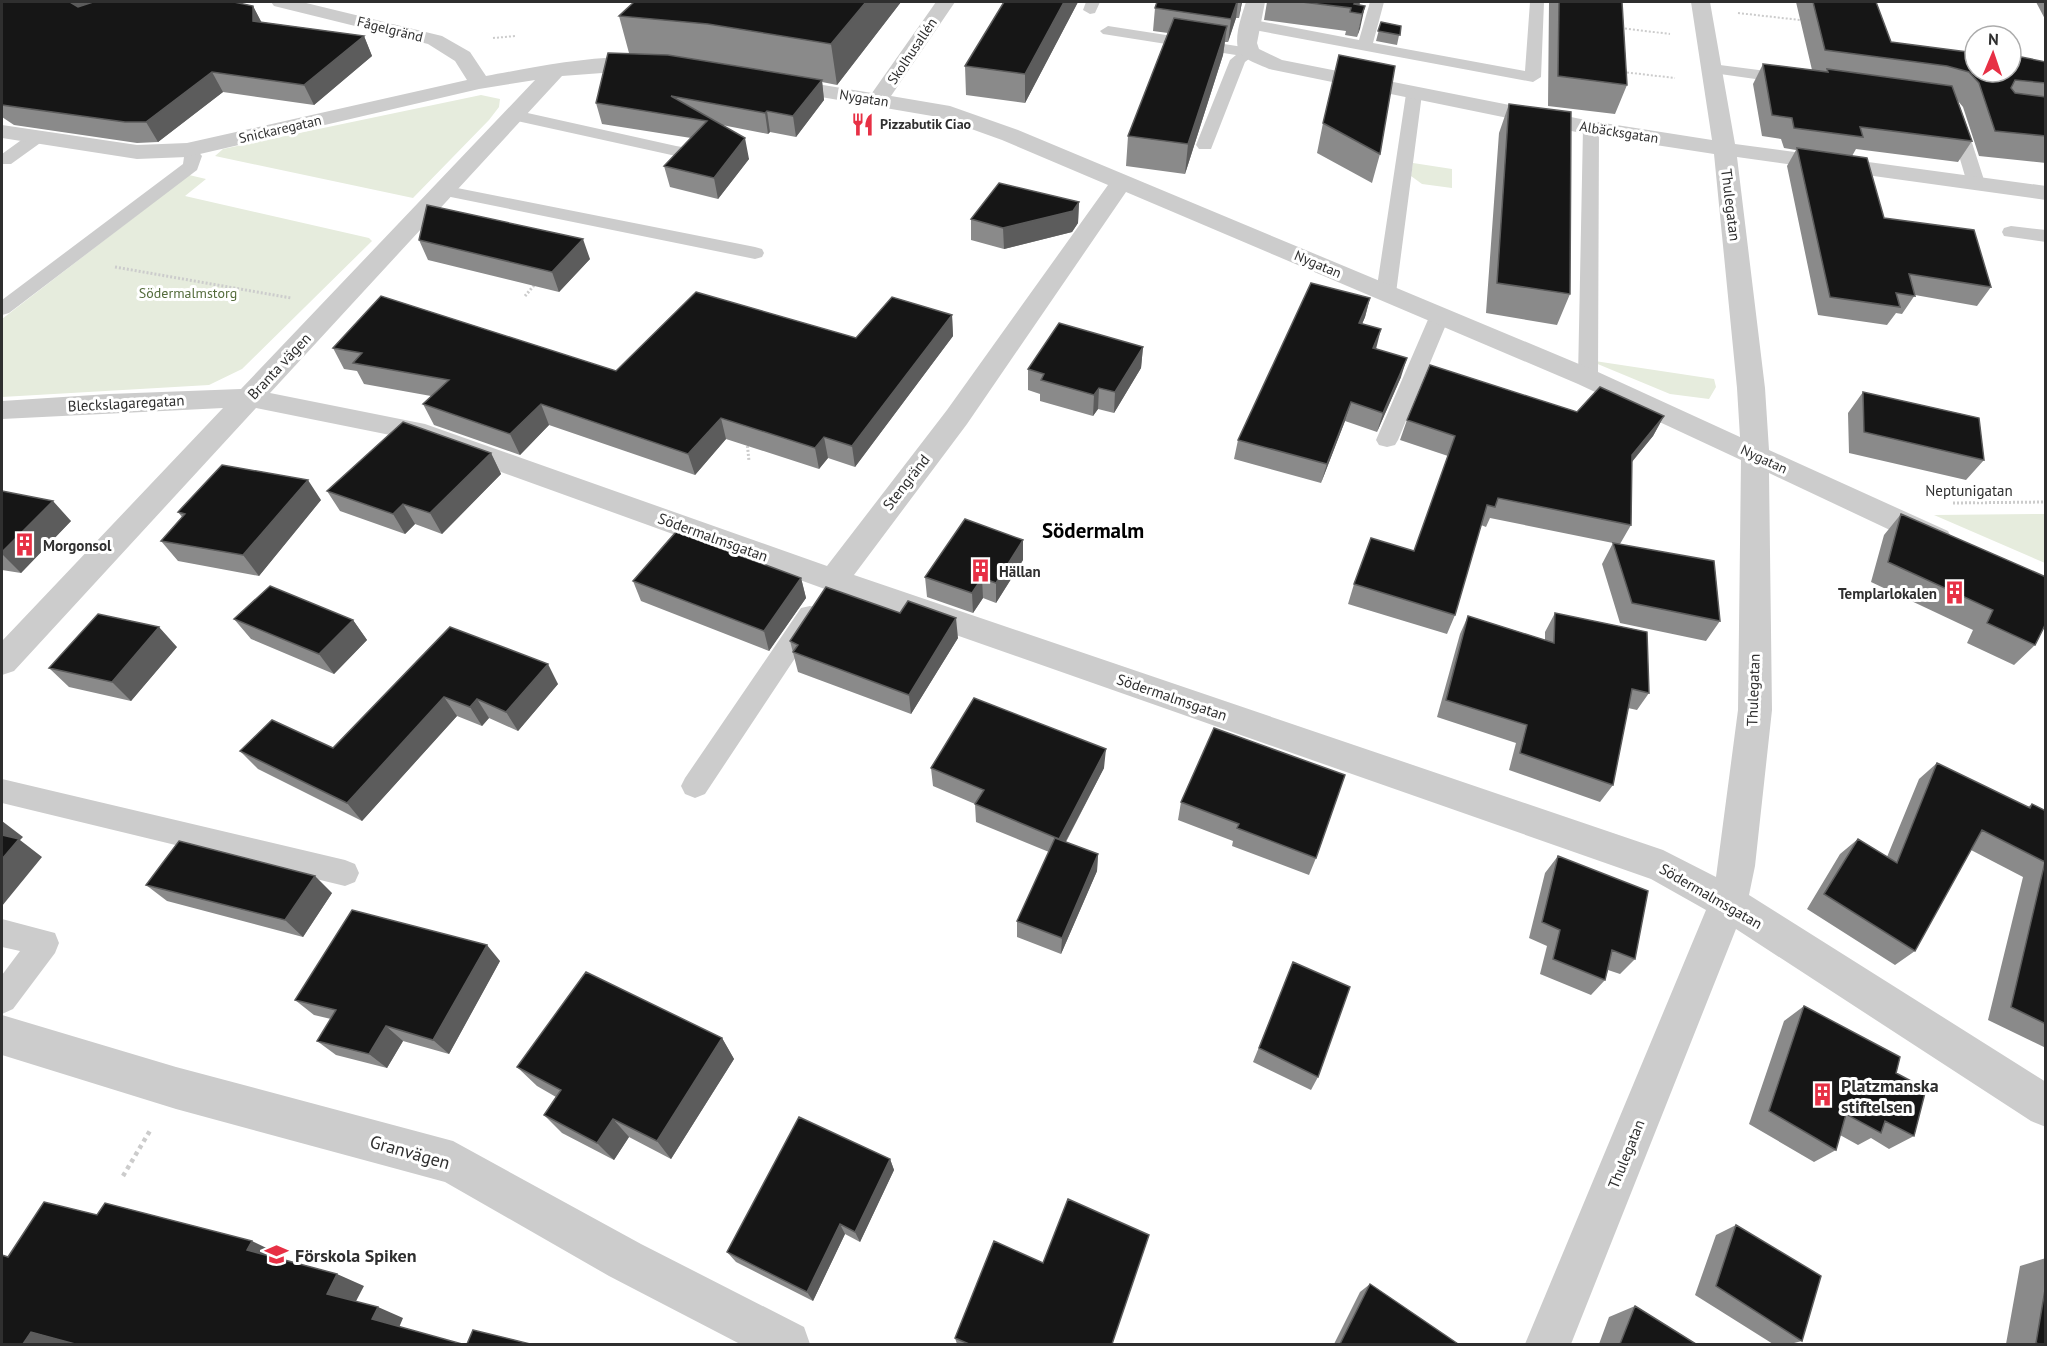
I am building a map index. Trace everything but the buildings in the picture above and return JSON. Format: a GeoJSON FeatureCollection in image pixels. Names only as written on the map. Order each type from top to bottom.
{"type":"FeatureCollection","features":[{"type":"Feature","properties":{"kind":"street","name":"Fågelgränd"},"geometry":{"type":"LineString","coordinates":[[281,2],[443,44],[465,57],[479,83]]}},
{"type":"Feature","properties":{"kind":"street","name":"Skolhusallén"},"geometry":{"type":"LineString","coordinates":[[878,100],[945,2]]}},
{"type":"Feature","properties":{"kind":"street","name":"Thulegatan"},"geometry":{"type":"LineString","coordinates":[[1548,1344],[1728,903],[1737,866],[1755,710],[1755,455],[1751,387],[1729,178],[1723,149],[1722,123],[1701,2]]}},
{"type":"Feature","properties":{"kind":"street"},"geometry":{"type":"LineString","coordinates":[[1250,10],[1247,43],[1250,52]]}},
{"type":"Feature","properties":{"kind":"street","name":"Albäcksgatan"},"geometry":{"type":"LineString","coordinates":[[1250,52],[1276,65],[1591,128],[1723,149],[2046,193]]}},
{"type":"Feature","properties":{"kind":"street"},"geometry":{"type":"LineString","coordinates":[[556,70],[620,64],[673,67]]}},
{"type":"Feature","properties":{"kind":"street","name":"Snickaregatan"},"geometry":{"type":"LineString","coordinates":[[2,132],[137,152],[188,150],[479,83],[556,70]]}},
{"type":"Feature","properties":{"kind":"street","name":"Branta vägen"},"geometry":{"type":"LineString","coordinates":[[2,662],[556,70]]}},
{"type":"Feature","properties":{"kind":"street","name":"Nygatan"},"geometry":{"type":"LineString","coordinates":[[764,81],[942,111],[1010,135],[1588,378],[1959,549]]}},
{"type":"Feature","properties":{"kind":"street","name":"Stengränd"},"geometry":{"type":"LineString","coordinates":[[833,580],[957,417],[1122,182]]}},
{"type":"Feature","properties":{"kind":"street","name":"Södermalmsgatan"},"geometry":{"type":"LineString","coordinates":[[250,398],[415,431],[833,580],[1663,867],[1728,903],[2046,1106]]}},
{"type":"Feature","properties":{"kind":"street","name":"Bleckslagaregatan"},"geometry":{"type":"LineString","coordinates":[[2,411],[110,403],[250,398]]}},
{"type":"Feature","properties":{"kind":"street","name":"Granvägen"},"geometry":{"type":"LineString","coordinates":[[2,1035],[176,1088],[453,1163],[625,1260],[787,1344]]}},
{"type":"Feature","properties":{"kind":"lane"},"geometry":{"type":"LineString","coordinates":[[1365,45],[1377,2]]}},
{"type":"Feature","properties":{"kind":"lane"},"geometry":{"type":"LineString","coordinates":[[1250,10],[1365,45],[1533,77],[1537,2]]}},
{"type":"Feature","properties":{"kind":"lane"},"geometry":{"type":"LineString","coordinates":[[1108,31],[1250,52]]}},
{"type":"Feature","properties":{"kind":"lane"},"geometry":{"type":"LineString","coordinates":[[1205,145],[1238,60],[1250,52]]}},
{"type":"Feature","properties":{"kind":"lane"},"geometry":{"type":"LineString","coordinates":[[1712,69],[1805,81]]}},
{"type":"Feature","properties":{"kind":"lane"},"geometry":{"type":"LineString","coordinates":[[1386,293],[1414,94]]}},
{"type":"Feature","properties":{"kind":"lane"},"geometry":{"type":"LineString","coordinates":[[1947,101],[1953,108],[1976,183]]}},
{"type":"Feature","properties":{"kind":"lane"},"geometry":{"type":"LineString","coordinates":[[514,115],[676,151]]}},
{"type":"Feature","properties":{"kind":"lane"},"geometry":{"type":"LineString","coordinates":[[1588,378],[1591,128]]}},
{"type":"Feature","properties":{"kind":"lane"},"geometry":{"type":"LineString","coordinates":[[5,160],[37,137]]}},
{"type":"Feature","properties":{"kind":"lane"},"geometry":{"type":"LineString","coordinates":[[2,309],[191,166],[193,156],[188,150]]}},
{"type":"Feature","properties":{"kind":"lane"},"geometry":{"type":"LineString","coordinates":[[442,190],[755,253]]}},
{"type":"Feature","properties":{"kind":"lane"},"geometry":{"type":"LineString","coordinates":[[2011,232],[2046,236]]}},
{"type":"Feature","properties":{"kind":"lane"},"geometry":{"type":"LineString","coordinates":[[1387,440],[1440,315]]}},
{"type":"Feature","properties":{"kind":"lane","name":"Stengränd"},"geometry":{"type":"LineString","coordinates":[[695,786],[833,580]]}},
{"type":"Feature","properties":{"kind":"lane"},"geometry":{"type":"LineString","coordinates":[[2,791],[345,873]]}},
{"type":"Feature","properties":{"kind":"lane"},"geometry":{"type":"LineString","coordinates":[[2,933],[44,943],[2,999]]}},
{"type":"Feature","properties":{"kind":"path"},"geometry":{"type":"LineString","coordinates":[[1737,13],[1800,20]]}},
{"type":"Feature","properties":{"kind":"path"},"geometry":{"type":"LineString","coordinates":[[1611,27],[1676,34]]}},
{"type":"Feature","properties":{"kind":"path"},"geometry":{"type":"LineString","coordinates":[[1613,71],[1682,79]]}},
{"type":"Feature","properties":{"kind":"path"},"geometry":{"type":"LineString","coordinates":[[70,258],[246,292],[290,298]]}},
{"type":"Feature","properties":{"kind":"path"},"geometry":{"type":"LineString","coordinates":[[525,296],[540,279]]}},
{"type":"Feature","properties":{"kind":"path"},"geometry":{"type":"LineString","coordinates":[[747,439],[749,460]]}},
{"type":"Feature","properties":{"kind":"path","name":"Neptunigatan"},"geometry":{"type":"LineString","coordinates":[[1943,503],[2046,502]]}},
{"type":"Feature","properties":{"kind":"path"},"geometry":{"type":"LineString","coordinates":[[123,1176],[158,1119]]}},
{"type":"Feature","properties":{"kind":"green space"},"geometry":{"type":"Polygon","coordinates":[[[481,95],[500,99],[499,107],[413,198],[215,156],[223,149],[481,95]]]}},
{"type":"Feature","properties":{"kind":"green space"},"geometry":{"type":"Polygon","coordinates":[[[1413,163],[1452,169],[1452,188],[1422,184],[1411,176],[1413,163]]]}},
{"type":"Feature","properties":{"kind":"green space","name":"Södermalmstorg"},"geometry":{"type":"Polygon","coordinates":[[[189,175],[206,179],[185,196],[369,238],[372,241],[242,369],[209,385],[2,397],[2,319],[189,175]]]}},
{"type":"Feature","properties":{"kind":"green space"},"geometry":{"type":"Polygon","coordinates":[[[1588,360],[1714,379],[1716,387],[1709,399],[1670,394],[1588,360]]]}},
{"type":"Feature","properties":{"kind":"green space"},"geometry":{"type":"Polygon","coordinates":[[[2045,514],[2045,563],[1934,515],[2045,514]]]}},
{"type":"Feature","properties":{"kind":"place","name":"Pizzabutik Ciao"},"geometry":{"type":"Point","coordinates":[862,124]}},
{"type":"Feature","properties":{"kind":"place","name":"Morgonsol"},"geometry":{"type":"Point","coordinates":[25,545]}},
{"type":"Feature","properties":{"kind":"place","name":"Hällan"},"geometry":{"type":"Point","coordinates":[981,571]}},
{"type":"Feature","properties":{"kind":"place","name":"Templarlokalen"},"geometry":{"type":"Point","coordinates":[1955,593]}},
{"type":"Feature","properties":{"kind":"place","name":"Platzmanska stiftelsen"},"geometry":{"type":"Point","coordinates":[1823,1095]}},
{"type":"Feature","properties":{"kind":"place","name":"Förskola Spiken"},"geometry":{"type":"Point","coordinates":[277,1255]}},
{"type":"Feature","properties":{"kind":"district","name":"Södermalm"},"geometry":{"type":"Point","coordinates":[1093,530]}}]}
